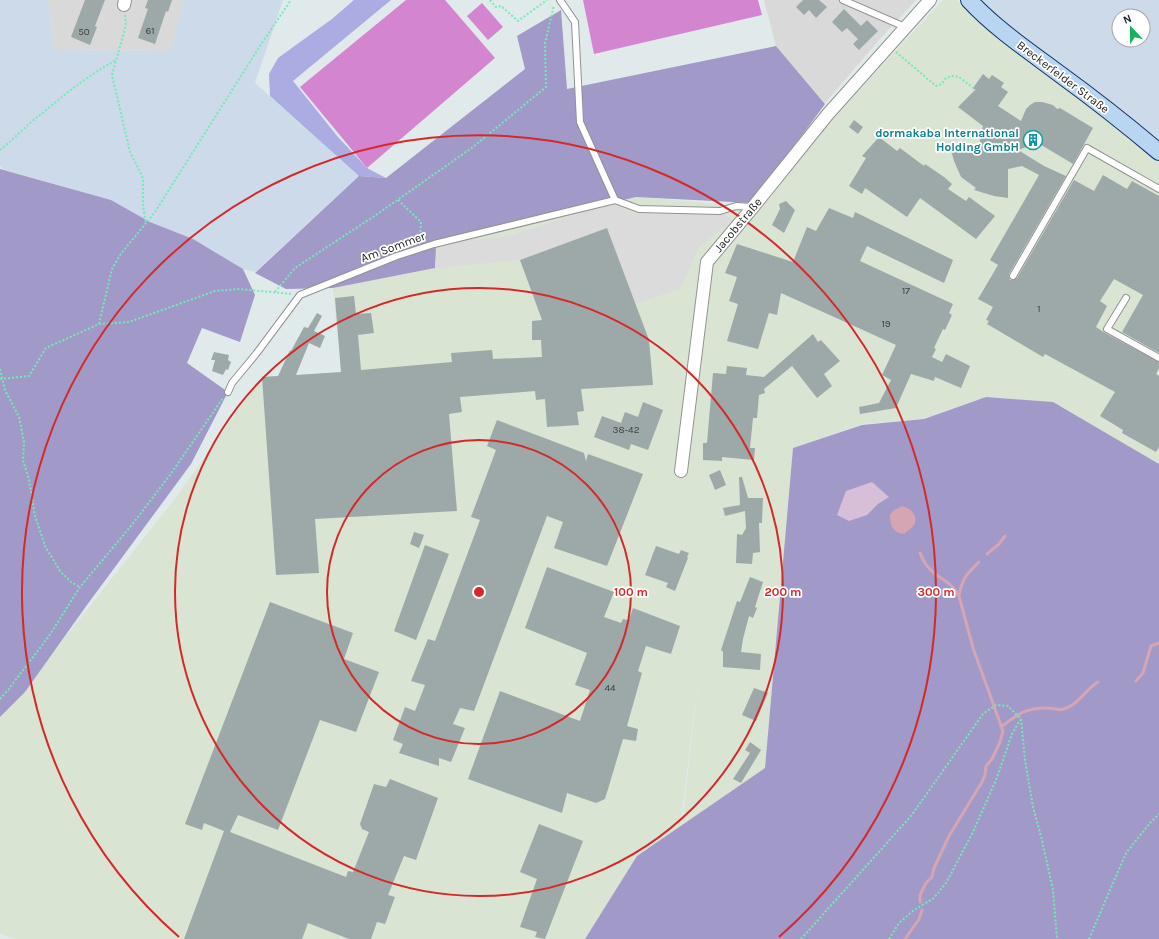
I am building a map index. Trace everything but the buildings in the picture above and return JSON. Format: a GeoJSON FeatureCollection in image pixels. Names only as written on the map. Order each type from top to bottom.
{"type":"FeatureCollection","features":[{"type":"Feature","properties":{"kind":"main road","name":"Breckerfelder Straße"},"geometry":{"type":"LineString","coordinates":[[969,0],[1006,34],[1101,104],[1159,152]]}},
{"type":"Feature","properties":{"kind":"street","name":"Jacobstraße"},"geometry":{"type":"LineString","coordinates":[[681,471],[707,262],[828,114],[930,0]]}},
{"type":"Feature","properties":{"kind":"lane"},"geometry":{"type":"LineString","coordinates":[[560,0],[575,22],[580,122],[615,200],[639,208],[720,211],[736,206],[753,207]]}},
{"type":"Feature","properties":{"kind":"lane"},"geometry":{"type":"LineString","coordinates":[[843,0],[905,27]]}},
{"type":"Feature","properties":{"kind":"lane"},"geometry":{"type":"LineString","coordinates":[[1013,276],[1087,148],[1159,189]]}},
{"type":"Feature","properties":{"kind":"lane","name":"Am Sommer"},"geometry":{"type":"LineString","coordinates":[[300,295],[397,256],[434,244],[615,200]]}},
{"type":"Feature","properties":{"kind":"lane"},"geometry":{"type":"LineString","coordinates":[[228,392],[232,383],[256,354],[300,295]]}},
{"type":"Feature","properties":{"kind":"lane"},"geometry":{"type":"LineString","coordinates":[[1126,298],[1107,329],[1159,358]]}},
{"type":"Feature","properties":{"kind":"path"},"geometry":{"type":"LineString","coordinates":[[99,324],[112,268],[120,255],[155,212],[260,46],[291,0]]}},
{"type":"Feature","properties":{"kind":"path"},"geometry":{"type":"LineString","coordinates":[[490,0],[496,7],[501,6],[518,21],[547,0]]}},
{"type":"Feature","properties":{"kind":"path"},"geometry":{"type":"LineString","coordinates":[[275,292],[295,268],[398,200],[473,146],[546,87],[545,43],[555,0]]}},
{"type":"Feature","properties":{"kind":"path"},"geometry":{"type":"LineString","coordinates":[[125,2],[126,25],[112,75],[130,152],[144,178],[143,206],[146,222]]}},
{"type":"Feature","properties":{"kind":"path"},"geometry":{"type":"LineString","coordinates":[[889,46],[936,86],[942,84],[950,76],[959,77],[976,90]]}},
{"type":"Feature","properties":{"kind":"path"},"geometry":{"type":"LineString","coordinates":[[0,150],[18,136],[44,111],[97,71],[117,60]]}},
{"type":"Feature","properties":{"kind":"path"},"geometry":{"type":"LineString","coordinates":[[398,200],[421,222],[420,249]]}},
{"type":"Feature","properties":{"kind":"path"},"geometry":{"type":"LineString","coordinates":[[1,379],[29,376],[46,348],[99,324],[129,322],[215,291],[240,288],[300,295]]}},
{"type":"Feature","properties":{"kind":"path"},"geometry":{"type":"LineString","coordinates":[[0,369],[1,379],[5,390],[19,417],[24,442],[23,460],[29,480],[36,516],[45,546],[60,571],[71,582],[80,588]]}},
{"type":"Feature","properties":{"kind":"path"},"geometry":{"type":"LineString","coordinates":[[0,699],[49,636],[80,588],[131,526],[170,475],[228,392]]}},
{"type":"Feature","properties":{"kind":"path"},"geometry":{"type":"LineString","coordinates":[[801,939],[911,816],[983,714],[996,705],[1008,706],[1021,719],[1025,760],[1032,799],[1053,890],[1058,939]]}},
{"type":"Feature","properties":{"kind":"path"},"geometry":{"type":"LineString","coordinates":[[889,939],[899,923],[914,910],[934,898],[946,883],[973,832],[996,780],[1012,734],[1021,719]]}},
{"type":"Feature","properties":{"kind":"path"},"geometry":{"type":"LineString","coordinates":[[1089,939],[1126,853],[1159,814]]}},
{"type":"Feature","properties":{"kind":"shaded area"},"geometry":{"type":"Polygon","coordinates":[[[0,0],[48,0],[55,50],[171,51],[184,0],[283,0],[255,83],[359,176],[255,272],[243,269],[193,239],[150,222],[111,200],[2,169],[0,166],[0,0]]]}},
{"type":"Feature","properties":{"kind":"shaded area"},"geometry":{"type":"Polygon","coordinates":[[[48,0],[184,0],[172,51],[55,50],[48,0]]]}},
{"type":"Feature","properties":{"kind":"shaded area"},"geometry":{"type":"Polygon","coordinates":[[[354,0],[391,0],[293,81],[338,137],[367,168],[386,178],[359,176],[270,96],[269,74],[278,58],[332,19],[354,0]]]}},
{"type":"Feature","properties":{"kind":"shaded area"},"geometry":{"type":"Polygon","coordinates":[[[406,0],[445,0],[495,58],[367,168],[300,87],[406,0]]]}},
{"type":"Feature","properties":{"kind":"shaded area"},"geometry":{"type":"Polygon","coordinates":[[[583,0],[758,0],[762,15],[594,54],[583,0]]]}},
{"type":"Feature","properties":{"kind":"shaded area"},"geometry":{"type":"Polygon","coordinates":[[[764,0],[916,0],[879,40],[825,103],[776,46],[764,0]]]}},
{"type":"Feature","properties":{"kind":"shaded area"},"geometry":{"type":"Polygon","coordinates":[[[943,0],[957,0],[1159,163],[1159,464],[1052,402],[986,397],[922,419],[862,424],[793,448],[765,768],[682,825],[700,666],[680,828],[637,856],[585,939],[14,939],[0,933],[0,716],[51,655],[174,500],[262,377],[341,372],[333,288],[435,268],[436,246],[636,197],[758,207],[849,101],[943,0]]]}},
{"type":"Feature","properties":{"kind":"shaded area"},"geometry":{"type":"Polygon","coordinates":[[[979,0],[1159,0],[1159,151],[1011,32],[979,0]]]}},
{"type":"Feature","properties":{"kind":"shaded area"},"geometry":{"type":"Polygon","coordinates":[[[482,3],[503,27],[488,40],[467,16],[482,3]]]}},
{"type":"Feature","properties":{"kind":"shaded area"},"geometry":{"type":"Polygon","coordinates":[[[561,10],[567,89],[776,46],[825,104],[752,203],[636,197],[437,246],[435,268],[333,288],[286,289],[255,273],[359,176],[386,178],[525,69],[517,36],[561,10]]]}},
{"type":"Feature","properties":{"kind":"shaded area"},"geometry":{"type":"Polygon","coordinates":[[[0,169],[111,200],[150,222],[193,239],[243,269],[255,295],[240,342],[202,328],[187,363],[228,392],[191,464],[25,692],[0,717],[0,169]]]}},
{"type":"Feature","properties":{"kind":"shaded area"},"geometry":{"type":"Polygon","coordinates":[[[609,203],[632,213],[726,215],[732,220],[698,248],[680,289],[635,304],[607,228],[520,260],[435,268],[436,246],[458,241],[507,237],[609,203]]]}},
{"type":"Feature","properties":{"kind":"shaded area"},"geometry":{"type":"Polygon","coordinates":[[[986,397],[1053,402],[1159,464],[1159,939],[585,939],[637,856],[765,768],[793,448],[862,425],[924,419],[986,397]]]}},
{"type":"Feature","properties":{"kind":"shaded area"},"geometry":{"type":"Polygon","coordinates":[[[872,482],[889,497],[878,504],[867,515],[849,521],[837,515],[846,491],[872,482]]]}},
{"type":"Feature","properties":{"kind":"shaded area"},"geometry":{"type":"Polygon","coordinates":[[[902,506],[911,510],[915,515],[914,525],[904,534],[897,532],[893,528],[890,519],[890,515],[894,510],[902,506]]]}},
{"type":"Feature","properties":{"kind":"waterway"},"geometry":{"type":"LineString","coordinates":[[987,554],[999,544],[1005,536]]}},
{"type":"Feature","properties":{"kind":"waterway"},"geometry":{"type":"LineString","coordinates":[[920,553],[928,567],[948,583],[959,596],[973,648],[1003,731],[1000,742],[992,759],[986,766],[985,775],[982,782],[949,836],[934,868],[932,877],[926,883],[920,895],[920,902]]}},
{"type":"Feature","properties":{"kind":"waterway"},"geometry":{"type":"LineString","coordinates":[[959,595],[966,577],[979,562]]}},
{"type":"Feature","properties":{"kind":"waterway"},"geometry":{"type":"LineString","coordinates":[[1136,681],[1143,673],[1151,646],[1159,643]]}},
{"type":"Feature","properties":{"kind":"waterway"},"geometry":{"type":"LineString","coordinates":[[1001,727],[1018,715],[1029,710],[1041,708],[1062,710],[1069,707],[1098,682]]}},
{"type":"Feature","properties":{"kind":"waterway"},"geometry":{"type":"LineString","coordinates":[[905,939],[919,919],[922,910]]}},
{"type":"Feature","properties":{"kind":"place","name":"dormakaba International Holding GmbH"},"geometry":{"type":"Point","coordinates":[1033,140]}}]}
